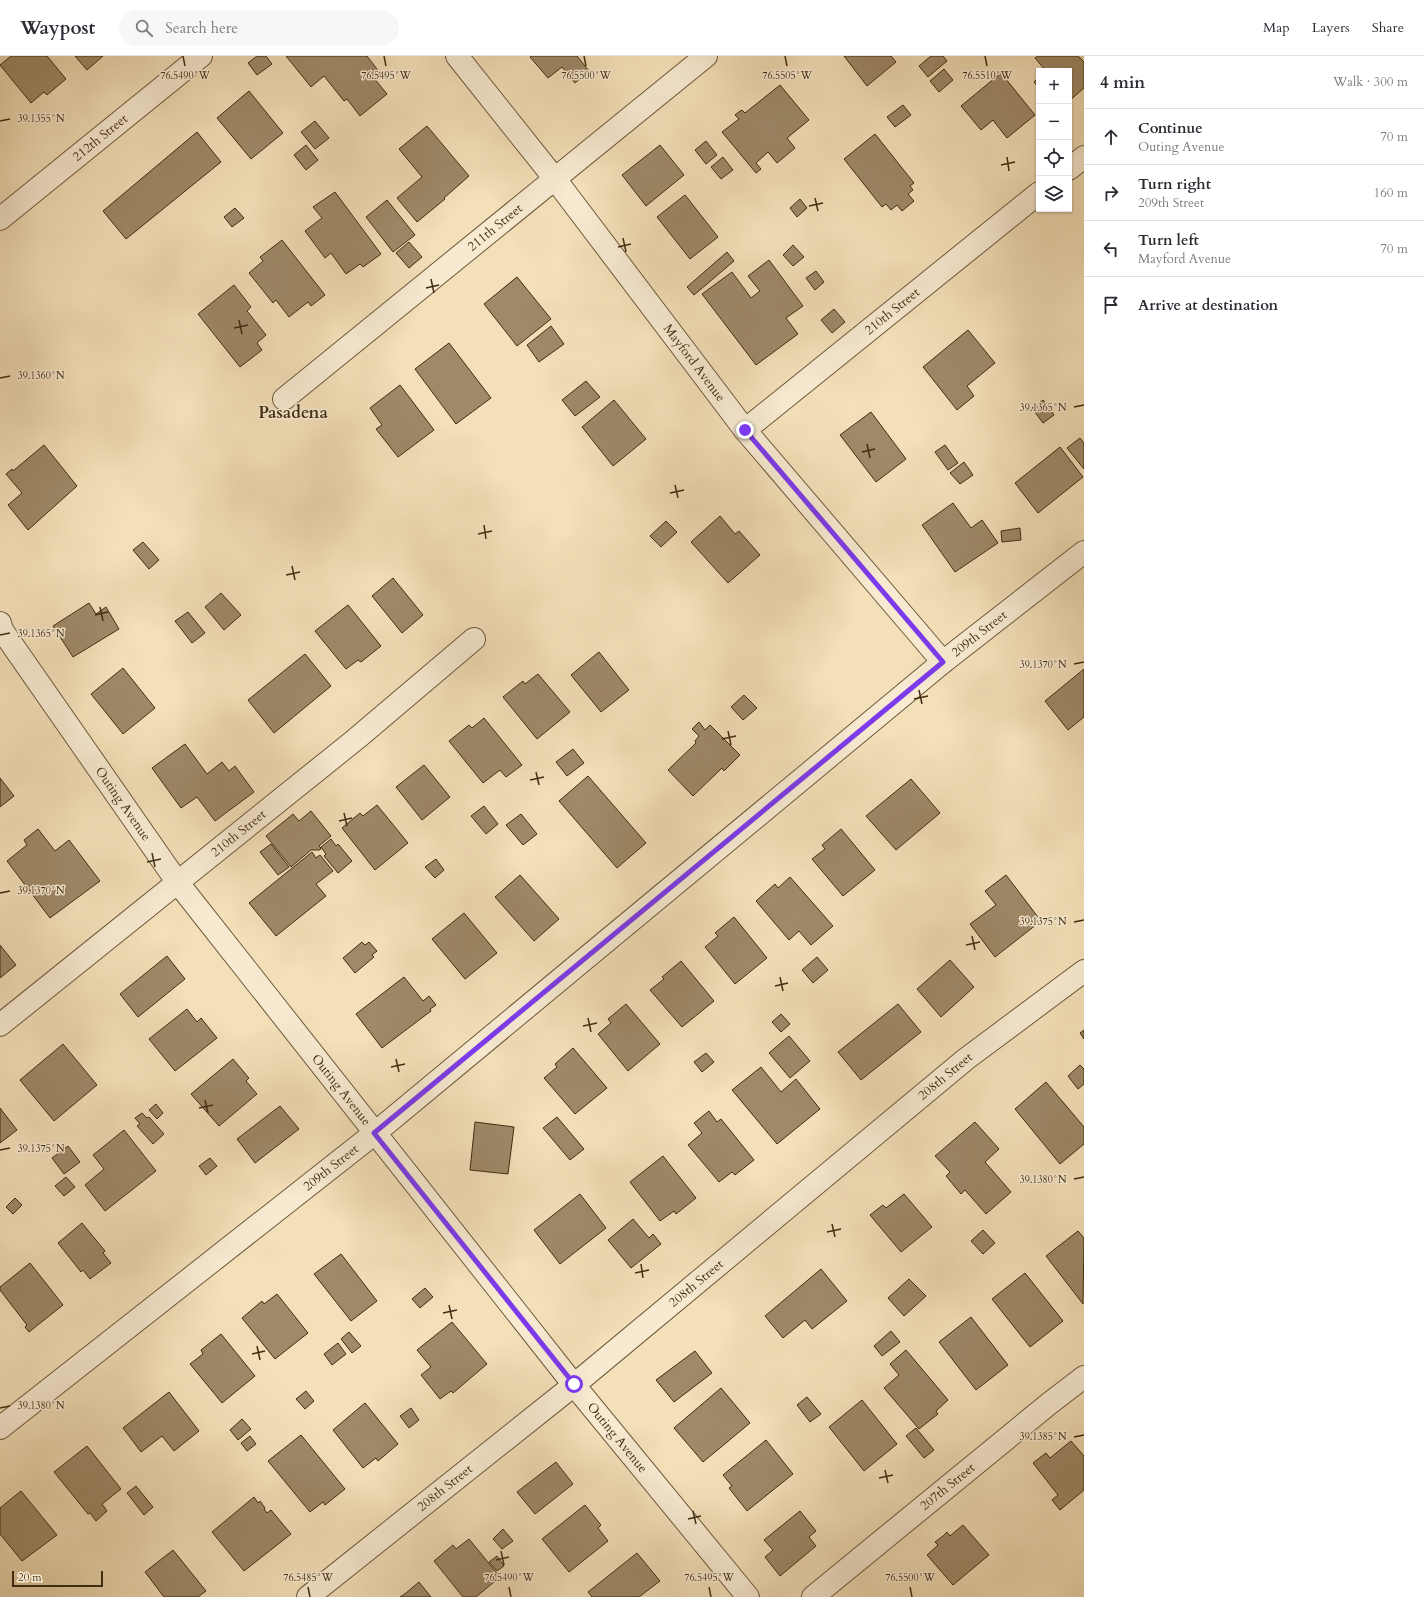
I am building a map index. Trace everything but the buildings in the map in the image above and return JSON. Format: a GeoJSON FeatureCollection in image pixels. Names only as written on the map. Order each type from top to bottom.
{"type":"FeatureCollection","features":[{"type":"Feature","properties":{"kind":"street","name":"212th Street"},"geometry":{"type":"LineString","coordinates":[[0,219],[201,56]]}},
{"type":"Feature","properties":{"kind":"street","name":"Mayford Avenue"},"geometry":{"type":"LineString","coordinates":[[457,56],[555,179],[745,430],[943,662]]}},
{"type":"Feature","properties":{"kind":"street","name":"211th Street"},"geometry":{"type":"LineString","coordinates":[[284,399],[706,56]]}},
{"type":"Feature","properties":{"kind":"street"},"geometry":{"type":"LineString","coordinates":[[1072,167],[1084,157]]}},
{"type":"Feature","properties":{"kind":"street","name":"210th Street"},"geometry":{"type":"LineString","coordinates":[[745,430],[1036,195]]}},
{"type":"Feature","properties":{"kind":"street","name":"209th Street"},"geometry":{"type":"LineString","coordinates":[[0,1428],[374,1133],[943,662],[1084,552]]}},
{"type":"Feature","properties":{"kind":"street","name":"Outing Avenue"},"geometry":{"type":"LineString","coordinates":[[1,628],[178,883],[374,1133],[574,1384],[748,1597]]}},
{"type":"Feature","properties":{"kind":"street","name":"210th Street"},"geometry":{"type":"LineString","coordinates":[[0,1025],[356,739],[474,639]]}},
{"type":"Feature","properties":{"kind":"street","name":"208th Street"},"geometry":{"type":"LineString","coordinates":[[308,1597],[574,1384],[966,1059],[1084,971]]}},
{"type":"Feature","properties":{"kind":"street","name":"207th Street"},"geometry":{"type":"LineString","coordinates":[[813,1597],[1084,1377]]}},
{"type":"Feature","properties":{"kind":"district","name":"Pasadena"},"geometry":{"type":"Point","coordinates":[293,412]}},
{"type":"Feature","properties":{"kind":"route"},"geometry":{"type":"LineString","coordinates":[[574,1384],[374,1133],[943,662],[745,430]]}}]}
